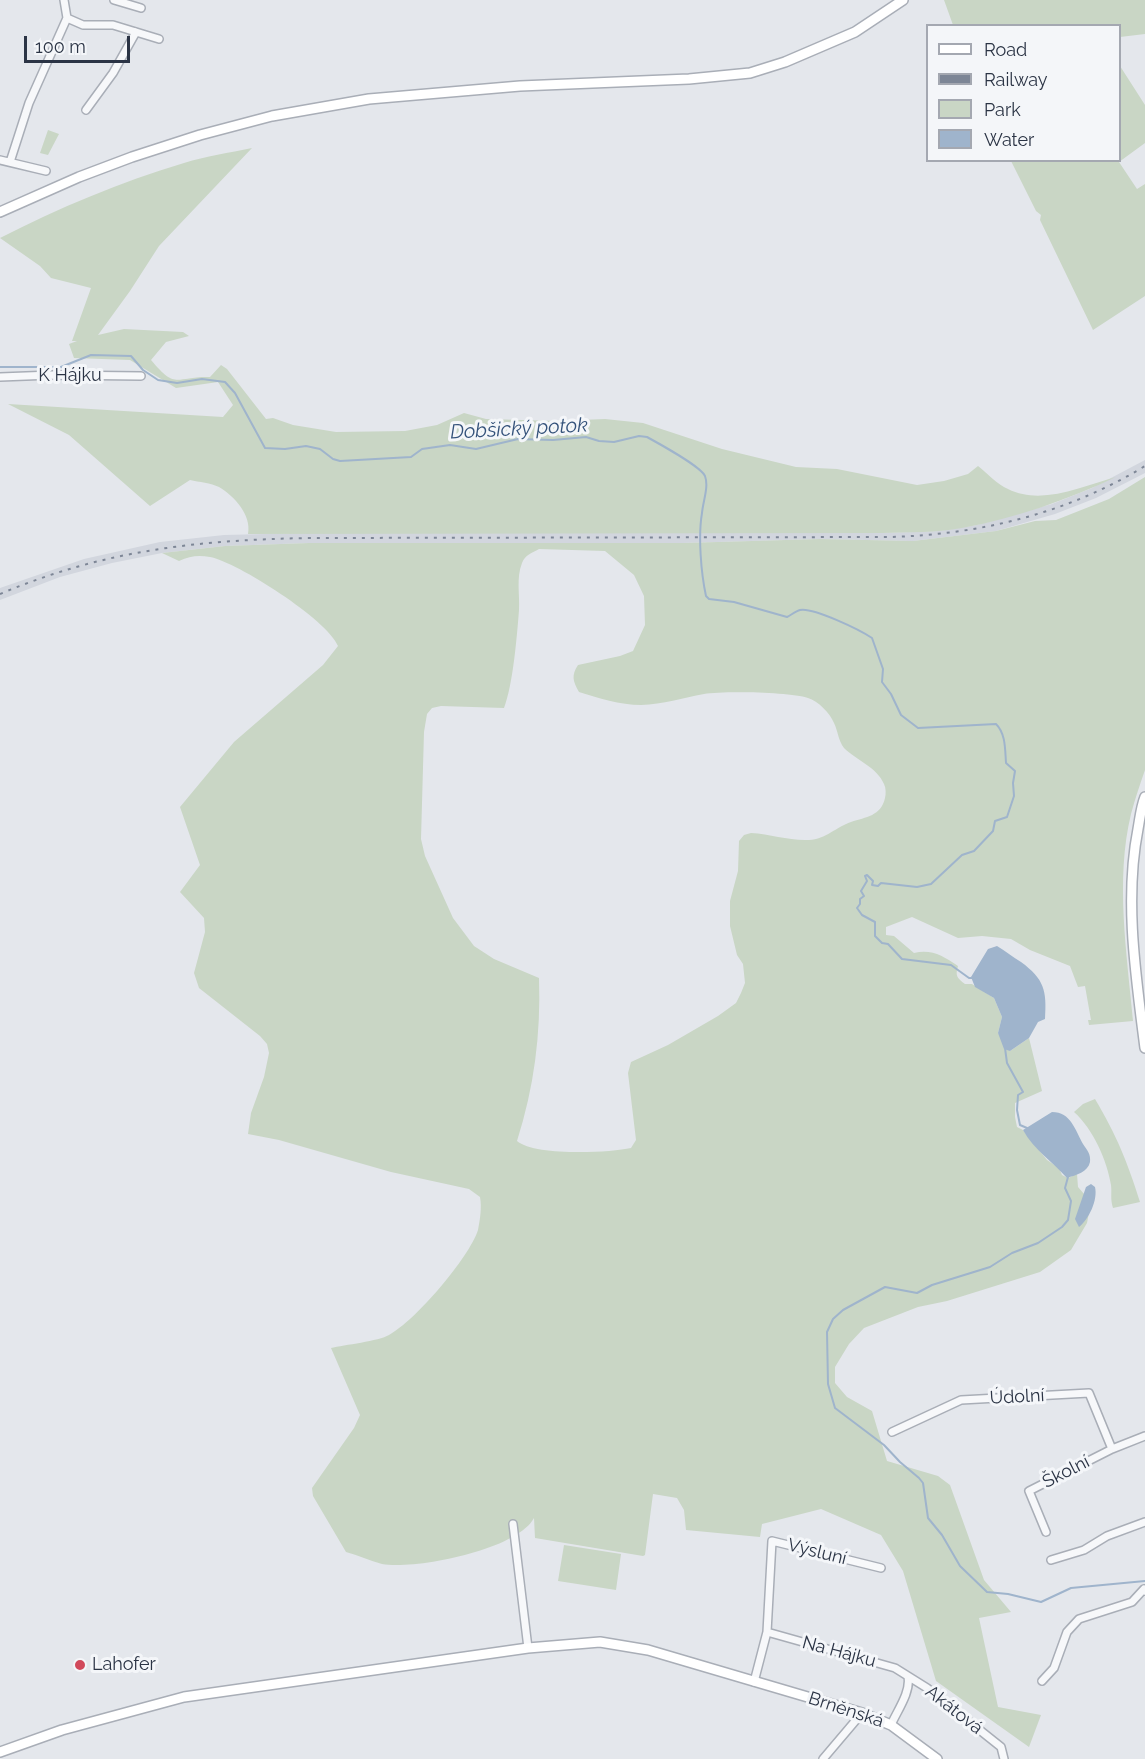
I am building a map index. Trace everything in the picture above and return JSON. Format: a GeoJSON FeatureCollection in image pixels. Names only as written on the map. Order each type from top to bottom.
{"type":"FeatureCollection","features":[{"type":"Feature","properties":{"kind":"main road"},"geometry":{"type":"LineString","coordinates":[[0,212],[79,177],[200,135],[272,117],[369,99],[520,86],[689,79],[750,73],[785,62],[855,32],[903,0]]}},
{"type":"Feature","properties":{"kind":"main road"},"geometry":{"type":"LineString","coordinates":[[1145,797],[1134,850],[1132,901],[1137,981],[1145,1048]]}},
{"type":"Feature","properties":{"kind":"main road","name":"Brněnská"},"geometry":{"type":"LineString","coordinates":[[0,1752],[62,1730],[184,1697],[528,1648],[600,1642],[648,1650],[862,1713],[891,1725],[937,1759]]}},
{"type":"Feature","properties":{"kind":"street"},"geometry":{"type":"LineString","coordinates":[[10,162],[29,103],[67,18],[64,0]]}},
{"type":"Feature","properties":{"kind":"street"},"geometry":{"type":"LineString","coordinates":[[114,0],[141,9]]}},
{"type":"Feature","properties":{"kind":"street"},"geometry":{"type":"LineString","coordinates":[[67,18],[83,25],[113,25],[159,39]]}},
{"type":"Feature","properties":{"kind":"street"},"geometry":{"type":"LineString","coordinates":[[86,110],[113,73],[136,32]]}},
{"type":"Feature","properties":{"kind":"street"},"geometry":{"type":"LineString","coordinates":[[0,160],[46,171]]}},
{"type":"Feature","properties":{"kind":"street","name":"K Hájku"},"geometry":{"type":"LineString","coordinates":[[0,377],[141,376]]}},
{"type":"Feature","properties":{"kind":"street","name":"Údolní"},"geometry":{"type":"LineString","coordinates":[[892,1432],[961,1400],[1089,1393],[1112,1449]]}},
{"type":"Feature","properties":{"kind":"street","name":"Školní"},"geometry":{"type":"LineString","coordinates":[[1046,1532],[1029,1491],[1112,1449],[1145,1436]]}},
{"type":"Feature","properties":{"kind":"street"},"geometry":{"type":"LineString","coordinates":[[1051,1560],[1084,1550],[1107,1536],[1145,1522]]}},
{"type":"Feature","properties":{"kind":"street"},"geometry":{"type":"LineString","coordinates":[[513,1524],[528,1648]]}},
{"type":"Feature","properties":{"kind":"street","name":"Výsluní"},"geometry":{"type":"LineString","coordinates":[[767,1632],[772,1541],[881,1568]]}},
{"type":"Feature","properties":{"kind":"street"},"geometry":{"type":"LineString","coordinates":[[1042,1681],[1054,1668],[1067,1632],[1079,1620],[1132,1602],[1145,1589]]}},
{"type":"Feature","properties":{"kind":"street"},"geometry":{"type":"LineString","coordinates":[[749,1680],[767,1632]]}},
{"type":"Feature","properties":{"kind":"street","name":"Na Hájku"},"geometry":{"type":"LineString","coordinates":[[767,1632],[895,1668],[908,1677]]}},
{"type":"Feature","properties":{"kind":"street","name":"Akátová"},"geometry":{"type":"LineString","coordinates":[[891,1725],[908,1689],[908,1677]]}},
{"type":"Feature","properties":{"kind":"street","name":"Akátová"},"geometry":{"type":"LineString","coordinates":[[908,1677],[927,1688],[1001,1746],[1004,1759]]}},
{"type":"Feature","properties":{"kind":"street"},"geometry":{"type":"LineString","coordinates":[[823,1759],[862,1713]]}},
{"type":"Feature","properties":{"kind":"shaded area"},"geometry":{"type":"Polygon","coordinates":[[[1145,460],[1145,473],[1096,498],[1055,514],[996,531],[913,541],[820,539],[683,543],[309,543],[225,546],[162,553],[112,563],[60,577],[0,600],[0,588],[84,559],[160,542],[224,535],[939,531],[977,525],[1052,504],[1092,488],[1145,460]]]}},
{"type":"Feature","properties":{"kind":"green space"},"geometry":{"type":"Polygon","coordinates":[[[944,0],[1145,0],[1145,34],[1121,37],[1121,24],[953,24],[944,0]]]}},
{"type":"Feature","properties":{"kind":"green space"},"geometry":{"type":"Polygon","coordinates":[[[1121,68],[1145,105],[1145,143],[1121,161],[1121,68]]]}},
{"type":"Feature","properties":{"kind":"green space"},"geometry":{"type":"Polygon","coordinates":[[[48,130],[59,134],[48,155],[40,153],[48,130]]]}},
{"type":"Feature","properties":{"kind":"green space"},"geometry":{"type":"Polygon","coordinates":[[[252,148],[159,246],[98,335],[124,329],[183,332],[189,336],[166,342],[151,360],[160,370],[166,376],[177,380],[210,377],[221,365],[227,369],[266,419],[273,418],[293,425],[336,432],[405,431],[437,425],[464,413],[486,419],[557,421],[605,419],[643,423],[722,449],[796,467],[837,469],[917,485],[968,474],[978,466],[1004,487],[1021,494],[1034,496],[1062,493],[1116,477],[1060,501],[1022,514],[962,528],[923,532],[248,534],[249,527],[245,513],[230,495],[216,486],[190,480],[150,506],[69,435],[8,404],[223,417],[233,405],[218,382],[176,388],[130,360],[74,358],[69,344],[77,341],[72,341],[91,288],[51,278],[40,266],[0,238],[113,187],[209,156],[252,148]]]}},
{"type":"Feature","properties":{"kind":"green space"},"geometry":{"type":"Polygon","coordinates":[[[1012,162],[1119,162],[1137,189],[1145,184],[1145,296],[1093,330],[1040,220],[1041,215],[1036,211],[1012,162]]]}},
{"type":"Feature","properties":{"kind":"green space"},"geometry":{"type":"Polygon","coordinates":[[[1145,477],[1145,770],[1131,814],[1126,839],[1123,891],[1133,1021],[1089,1025],[1088,1020],[1091,1020],[1085,986],[1078,987],[1070,966],[1030,950],[1011,939],[982,936],[958,938],[912,917],[886,927],[886,935],[894,936],[914,953],[932,953],[953,962],[958,966],[957,976],[960,980],[965,984],[972,984],[994,998],[1002,1017],[998,1033],[1010,1051],[1029,1038],[1042,1091],[1015,1103],[1017,1127],[1023,1130],[1047,1160],[1059,1168],[1062,1175],[1068,1178],[1077,1174],[1078,1187],[1091,1202],[1087,1223],[1071,1250],[1040,1272],[947,1301],[918,1307],[864,1328],[849,1344],[835,1367],[835,1383],[847,1397],[872,1411],[887,1461],[938,1476],[950,1485],[984,1580],[1011,1612],[979,1618],[998,1707],[1041,1715],[1029,1747],[936,1681],[903,1571],[881,1535],[821,1509],[762,1524],[760,1537],[686,1530],[684,1510],[677,1498],[653,1494],[645,1555],[643,1556],[535,1538],[534,1518],[524,1529],[508,1540],[440,1561],[417,1564],[382,1564],[346,1552],[313,1496],[312,1488],[354,1428],[360,1415],[331,1348],[384,1337],[413,1317],[453,1272],[473,1242],[478,1230],[480,1197],[469,1189],[391,1172],[279,1140],[248,1134],[251,1113],[264,1077],[269,1053],[267,1044],[260,1036],[199,988],[194,973],[205,932],[204,918],[180,892],[200,865],[180,807],[234,742],[323,665],[338,646],[318,622],[280,594],[240,569],[210,557],[194,556],[179,561],[162,553],[225,546],[309,543],[683,543],[820,539],[913,541],[996,531],[1035,521],[1056,520],[1109,499],[1145,477]],[[539,549],[525,558],[519,575],[516,646],[510,687],[504,708],[441,706],[432,708],[427,714],[424,732],[421,839],[425,856],[453,918],[474,946],[494,959],[539,978],[539,1020],[535,1061],[528,1101],[517,1141],[526,1146],[554,1151],[589,1152],[631,1148],[636,1140],[628,1073],[631,1062],[668,1045],[736,1003],[745,983],[743,964],[737,955],[730,926],[730,901],[738,871],[739,841],[744,835],[751,833],[794,839],[815,839],[876,812],[883,804],[886,795],[881,778],[844,748],[830,715],[808,698],[772,693],[726,693],[704,694],[665,702],[633,705],[579,692],[574,678],[578,665],[633,651],[645,625],[644,596],[634,575],[605,551],[539,549]]]}},
{"type":"Feature","properties":{"kind":"green space"},"geometry":{"type":"Polygon","coordinates":[[[1095,1099],[1121,1149],[1140,1202],[1113,1208],[1111,1185],[1103,1155],[1087,1127],[1074,1112],[1083,1104],[1095,1099]]]}},
{"type":"Feature","properties":{"kind":"green space"},"geometry":{"type":"Polygon","coordinates":[[[564,1545],[621,1554],[616,1590],[558,1581],[564,1545]]]}},
{"type":"Feature","properties":{"kind":"water"},"geometry":{"type":"Polygon","coordinates":[[[997,946],[1035,974],[1042,986],[1045,1000],[1045,1019],[1038,1022],[1029,1038],[1010,1051],[1004,1049],[998,1033],[1002,1017],[994,998],[975,987],[971,977],[988,949],[997,946]]]}},
{"type":"Feature","properties":{"kind":"water"},"geometry":{"type":"Polygon","coordinates":[[[1052,1112],[1068,1118],[1090,1157],[1087,1168],[1067,1178],[1038,1150],[1023,1130],[1052,1112]]]}},
{"type":"Feature","properties":{"kind":"water"},"geometry":{"type":"Polygon","coordinates":[[[1091,1184],[1095,1187],[1096,1192],[1094,1203],[1083,1224],[1079,1227],[1075,1219],[1086,1187],[1091,1184]]]}},
{"type":"Feature","properties":{"kind":"waterway","name":"Dobšický potok"},"geometry":{"type":"LineString","coordinates":[[0,367],[61,367],[91,355],[131,356],[143,370],[158,380],[177,383],[202,379],[225,382],[235,393],[265,448],[285,449],[306,446],[320,449],[333,459],[340,461],[411,457],[422,449],[450,445],[476,449],[518,439],[553,440],[586,437],[614,442],[639,436],[647,437],[679,455],[702,472],[706,480],[700,543],[704,587],[709,599],[734,602],[787,617],[800,610],[825,615],[872,638],[883,669],[882,682],[891,694],[901,715],[918,728],[996,724],[1002,732],[1006,763],[1015,771],[1014,796],[1007,817],[995,821],[993,831],[974,851],[962,855],[931,884],[917,887],[881,883],[878,886],[872,885],[873,881],[867,875],[865,876],[867,881],[861,891],[864,896],[860,899],[857,908],[862,915],[875,922],[875,936],[882,943],[888,944],[902,959],[951,965],[969,978],[973,978]]}},
{"type":"Feature","properties":{"kind":"waterway","name":"Dobšický potok"},"geometry":{"type":"LineString","coordinates":[[1005,1048],[1007,1063],[1023,1092],[1018,1095],[1017,1110],[1020,1125],[1027,1128]]}},
{"type":"Feature","properties":{"kind":"waterway","name":"Dobšický potok"},"geometry":{"type":"LineString","coordinates":[[1068,1177],[1065,1188],[1071,1201],[1068,1220],[1062,1227],[1038,1243],[1012,1253],[990,1267],[932,1285],[917,1293],[885,1287],[843,1310],[833,1319],[827,1332],[828,1384],[835,1408],[884,1445],[923,1483],[928,1518],[942,1535],[960,1566],[987,1592],[1008,1594],[1041,1602],[1071,1588],[1145,1581]]}},
{"type":"Feature","properties":{"kind":"railway"},"geometry":{"type":"LineString","coordinates":[[0,594],[39,579],[114,557],[229,541],[309,538],[892,537],[926,535],[991,526],[1055,508],[1086,496],[1145,466]]}},
{"type":"Feature","properties":{"kind":"place","name":"Lahofer"},"geometry":{"type":"Point","coordinates":[80,1665]}}]}
